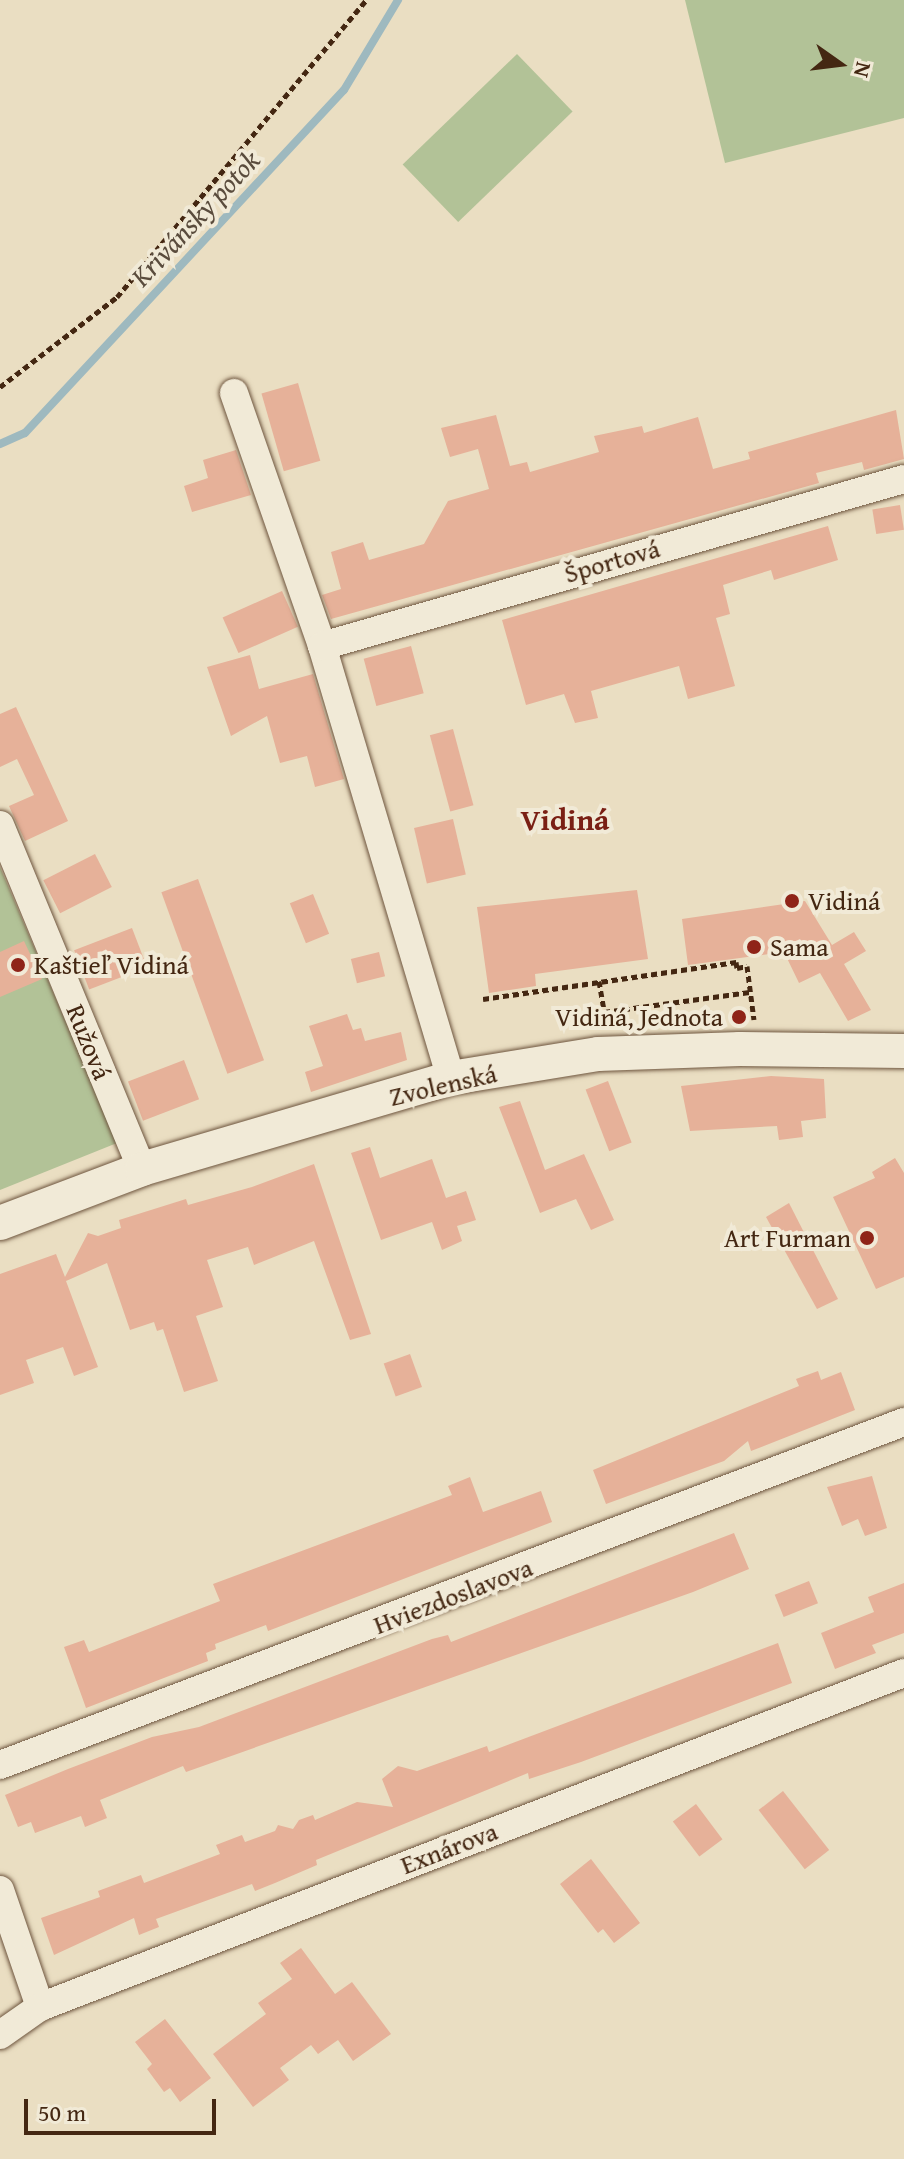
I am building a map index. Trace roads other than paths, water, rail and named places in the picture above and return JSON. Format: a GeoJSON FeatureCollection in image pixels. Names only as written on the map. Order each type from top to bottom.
{"type":"FeatureCollection","features":[{"type":"Feature","properties":{"kind":"street"},"geometry":{"type":"LineString","coordinates":[[234,393],[322,646],[451,1078]]}},
{"type":"Feature","properties":{"kind":"street","name":"Športová"},"geometry":{"type":"LineString","coordinates":[[322,646],[904,479]]}},
{"type":"Feature","properties":{"kind":"street","name":"Ružová"},"geometry":{"type":"LineString","coordinates":[[0,825],[142,1169]]}},
{"type":"Feature","properties":{"kind":"street","name":"Zvolenská"},"geometry":{"type":"LineString","coordinates":[[0,1223],[142,1169],[451,1078],[598,1054],[740,1049],[904,1051]]}},
{"type":"Feature","properties":{"kind":"street","name":"Hviezdoslavova"},"geometry":{"type":"LineString","coordinates":[[0,1765],[904,1422]]}},
{"type":"Feature","properties":{"kind":"street","name":"Exnárova"},"geometry":{"type":"LineString","coordinates":[[0,2035],[40,2007],[904,1673]]}},
{"type":"Feature","properties":{"kind":"street"},"geometry":{"type":"LineString","coordinates":[[0,1890],[40,2007]]}},
{"type":"Feature","properties":{"kind":"waterway","name":"Krivánsky potok"},"geometry":{"type":"LineString","coordinates":[[0,444],[25,433],[344,90],[398,0]]}},
{"type":"Feature","properties":{"kind":"place","name":"Vidiná"},"geometry":{"type":"Point","coordinates":[792,901]}},
{"type":"Feature","properties":{"kind":"place","name":"Sama"},"geometry":{"type":"Point","coordinates":[754,947]}},
{"type":"Feature","properties":{"kind":"place","name":"Kaštieľ Vidiná"},"geometry":{"type":"Point","coordinates":[18,965]}},
{"type":"Feature","properties":{"kind":"place","name":"Vidiná, Jednota"},"geometry":{"type":"Point","coordinates":[739,1017]}},
{"type":"Feature","properties":{"kind":"place","name":"Art Furman"},"geometry":{"type":"Point","coordinates":[867,1238]}},
{"type":"Feature","properties":{"kind":"district","name":"Vidiná"},"geometry":{"type":"Point","coordinates":[565,819]}}]}
